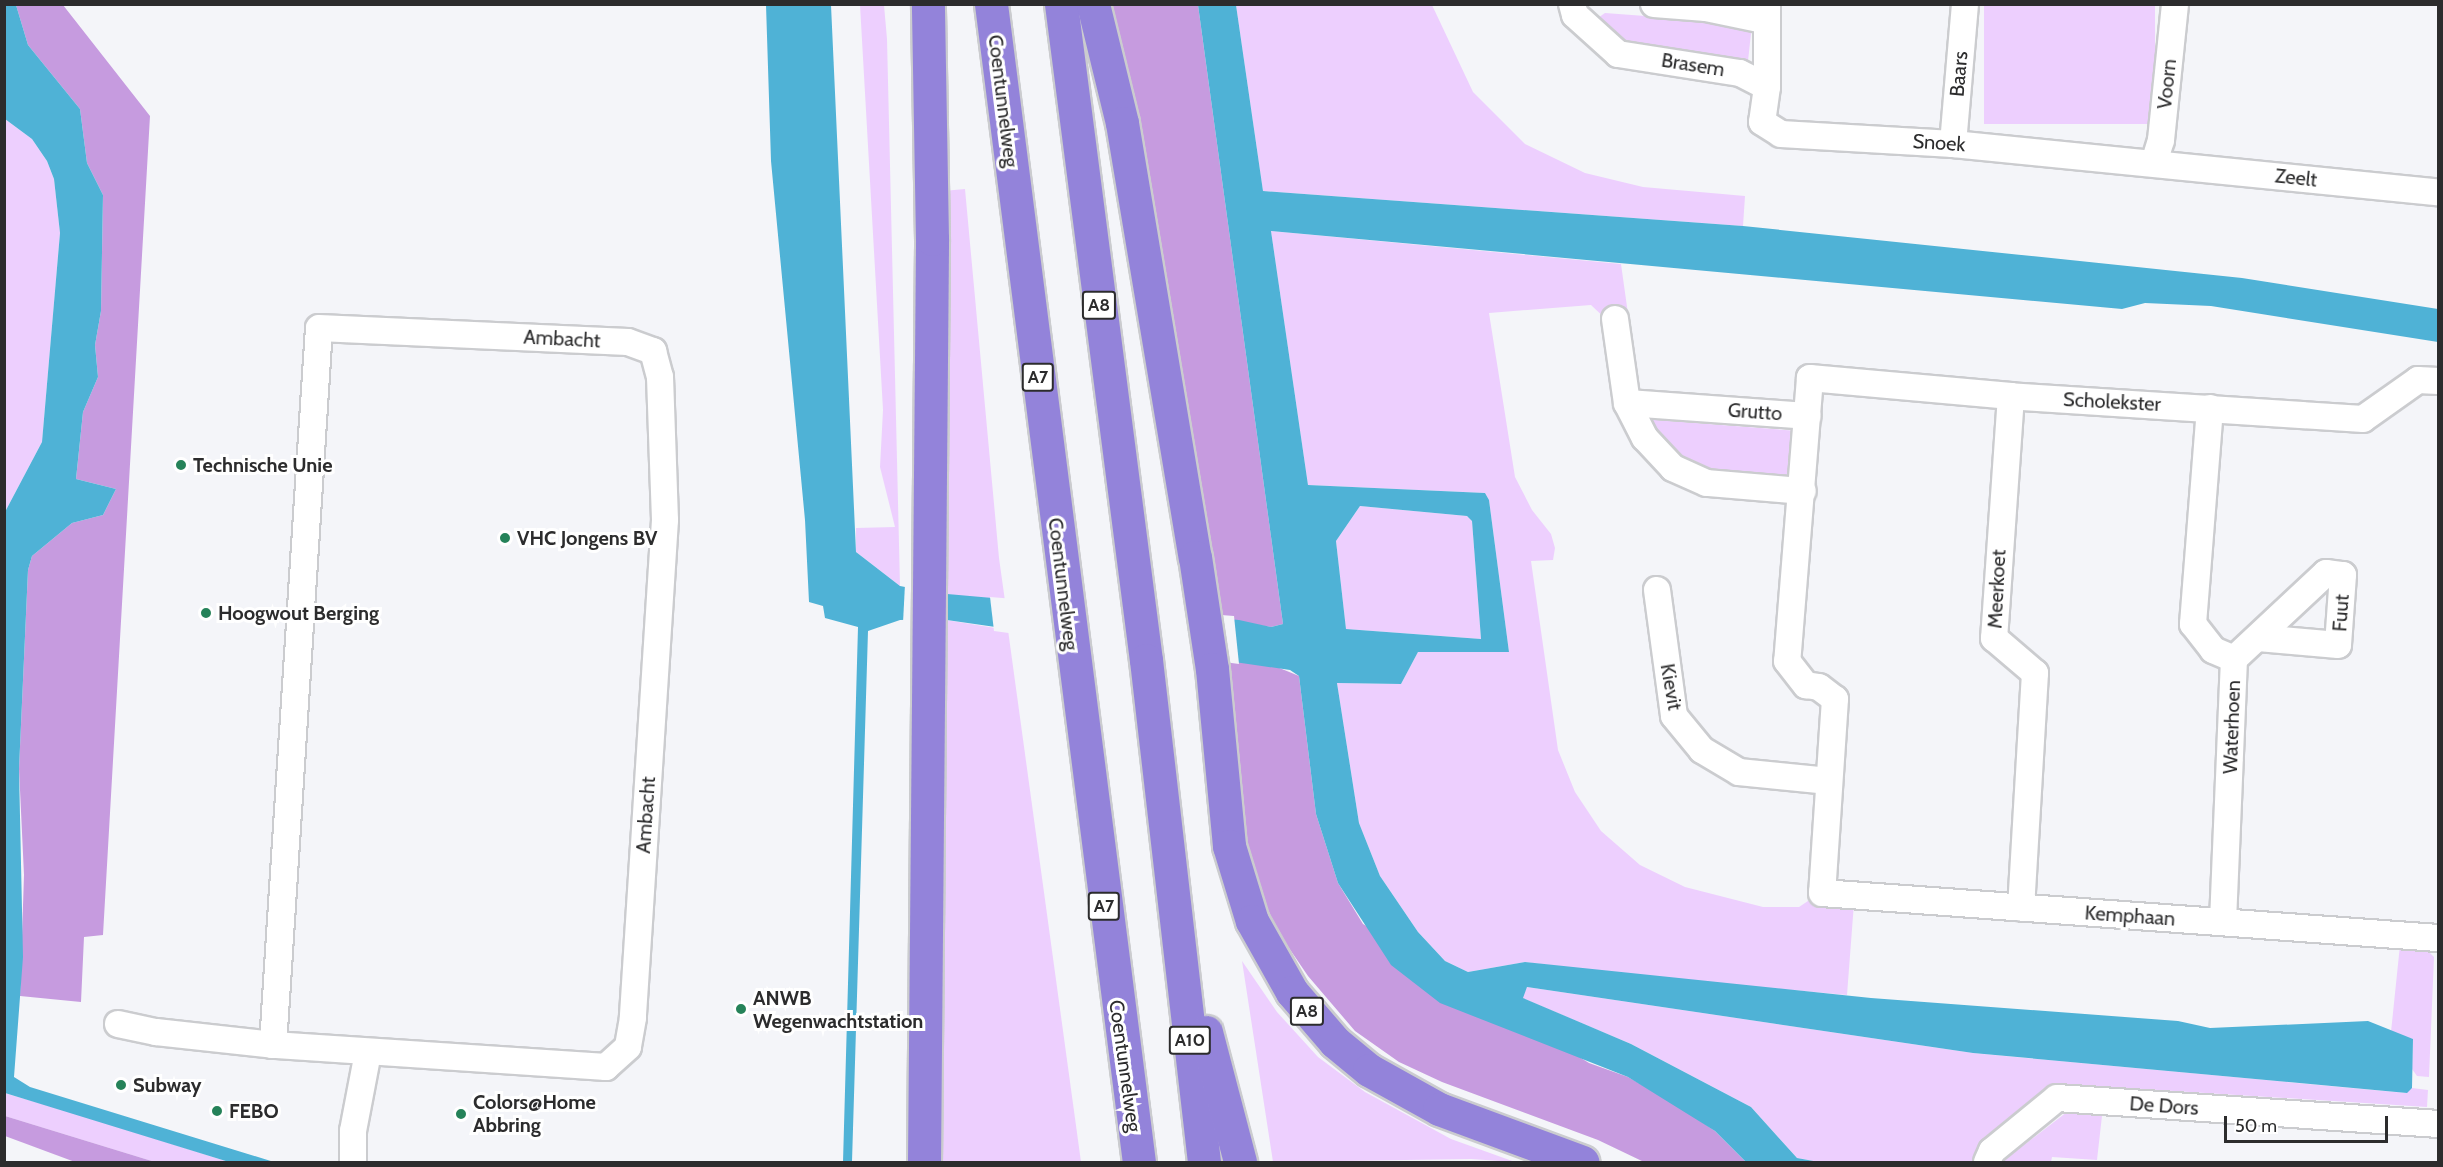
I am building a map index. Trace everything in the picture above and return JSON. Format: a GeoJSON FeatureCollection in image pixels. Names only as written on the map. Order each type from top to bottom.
{"type":"FeatureCollection","features":[{"type":"Feature","properties":{"kind":"highway"},"geometry":{"type":"LineString","coordinates":[[924,1162],[931,586],[932,239],[928,4]]}},
{"type":"Feature","properties":{"kind":"highway","name":"Coentunnelweg"},"geometry":{"type":"LineString","coordinates":[[991,4],[1065,601],[1139,1162]]}},
{"type":"Feature","properties":{"kind":"highway","name":"A8"},"geometry":{"type":"LineString","coordinates":[[1061,4],[1137,606],[1146,660],[1175,918],[1240,1162]]}},
{"type":"Feature","properties":{"kind":"highway","name":"A8"},"geometry":{"type":"LineString","coordinates":[[1093,4],[1122,123],[1204,612],[1234,865],[1252,921],[1292,992],[1335,1042],[1403,1092],[1457,1117],[1582,1162]]}},
{"type":"Feature","properties":{"kind":"highway","name":"A10"},"geometry":{"type":"LineString","coordinates":[[1175,918],[1204,1162]]}},
{"type":"Feature","properties":{"kind":"street","name":"Brasem"},"geometry":{"type":"LineString","coordinates":[[1572,4],[1575,15],[1618,54],[1740,72],[1767,87]]}},
{"type":"Feature","properties":{"kind":"street"},"geometry":{"type":"LineString","coordinates":[[1654,4],[1766,12],[1767,87]]}},
{"type":"Feature","properties":{"kind":"street","name":"Baars"},"geometry":{"type":"LineString","coordinates":[[1953,144],[1965,4]]}},
{"type":"Feature","properties":{"kind":"street","name":"Voorn"},"geometry":{"type":"LineString","coordinates":[[2154,163],[2161,140],[2175,4]]}},
{"type":"Feature","properties":{"kind":"street","name":"Snoek"},"geometry":{"type":"LineString","coordinates":[[1767,87],[1762,122],[1781,134],[1953,144],[2154,163]]}},
{"type":"Feature","properties":{"kind":"street","name":"Zeelt"},"geometry":{"type":"LineString","coordinates":[[2154,163],[2439,192]]}},
{"type":"Feature","properties":{"kind":"street"},"geometry":{"type":"LineString","coordinates":[[1615,319],[1627,403],[1645,438],[1673,468],[1707,483],[1803,491]]}},
{"type":"Feature","properties":{"kind":"street","name":"Ambacht"},"geometry":{"type":"LineString","coordinates":[[319,328],[628,342],[653,351],[660,377],[665,520],[633,1018],[628,1047],[606,1067],[369,1053],[273,1045],[319,328]]}},
{"type":"Feature","properties":{"kind":"street","name":"Scholekster"},"geometry":{"type":"LineString","coordinates":[[1808,416],[1810,378],[2011,396],[2363,419],[2418,380],[2439,381]]}},
{"type":"Feature","properties":{"kind":"street","name":"Meerkoet"},"geometry":{"type":"LineString","coordinates":[[2011,396],[1994,638],[2035,673],[2021,908]]}},
{"type":"Feature","properties":{"kind":"street","name":"Grutto"},"geometry":{"type":"LineString","coordinates":[[1627,403],[1808,416],[1787,662],[1806,685],[1819,687],[1834,699],[1829,781]]}},
{"type":"Feature","properties":{"kind":"street","name":"Waterhoen"},"geometry":{"type":"LineString","coordinates":[[2210,408],[2193,624],[2213,650],[2234,659],[2223,922]]}},
{"type":"Feature","properties":{"kind":"street","name":"Kievit"},"geometry":{"type":"LineString","coordinates":[[1657,590],[1674,716],[1702,750],[1739,772],[1829,781]]}},
{"type":"Feature","properties":{"kind":"street"},"geometry":{"type":"LineString","coordinates":[[2234,659],[2258,638]]}},
{"type":"Feature","properties":{"kind":"street","name":"Kemphaan"},"geometry":{"type":"LineString","coordinates":[[1829,781],[1822,893],[2439,938]]}},
{"type":"Feature","properties":{"kind":"street"},"geometry":{"type":"LineString","coordinates":[[118,1024],[156,1032],[273,1045]]}},
{"type":"Feature","properties":{"kind":"street"},"geometry":{"type":"LineString","coordinates":[[353,1162],[354,1131],[369,1053]]}},
{"type":"Feature","properties":{"kind":"street","name":"De Dors"},"geometry":{"type":"LineString","coordinates":[[1987,1162],[1992,1151],[2057,1098],[2439,1124]]}},
{"type":"Feature","properties":{"kind":"street"},"geometry":{"type":"LineString","coordinates":[[335,1162],[354,1131]]}},
{"type":"Feature","properties":{"kind":"shaded area"},"geometry":{"type":"Polygon","coordinates":[[[16,5],[63,5],[150,116],[103,935],[84,937],[81,1002],[20,996],[24,875],[19,769],[28,570],[32,556],[72,523],[103,515],[116,489],[76,479],[83,412],[98,377],[95,345],[101,311],[103,195],[87,163],[80,109],[28,45],[16,5]]]}},
{"type":"Feature","properties":{"kind":"shaded area"},"geometry":{"type":"Polygon","coordinates":[[[860,5],[884,5],[887,39],[900,586],[856,552],[856,528],[895,527],[880,467],[883,410],[860,5]]]}},
{"type":"Feature","properties":{"kind":"shaded area"},"geometry":{"type":"Polygon","coordinates":[[[1103,5],[1198,5],[1283,624],[1271,627],[1201,617],[1103,5]]]}},
{"type":"Feature","properties":{"kind":"shaded area"},"geometry":{"type":"Polygon","coordinates":[[[1236,5],[1432,5],[1473,92],[1525,144],[1585,173],[1643,187],[1745,196],[1743,226],[1263,191],[1236,5]]]}},
{"type":"Feature","properties":{"kind":"shaded area"},"geometry":{"type":"Polygon","coordinates":[[[1984,5],[2155,5],[2155,124],[1984,124],[1984,5]]]}},
{"type":"Feature","properties":{"kind":"shaded area"},"geometry":{"type":"Polygon","coordinates":[[[1605,13],[1752,24],[1748,61],[1702,58],[1632,45],[1611,36],[1595,20],[1605,13]]]}},
{"type":"Feature","properties":{"kind":"shaded area"},"geometry":{"type":"Polygon","coordinates":[[[5,119],[32,139],[47,161],[54,179],[60,233],[42,442],[5,512],[5,119]]]}},
{"type":"Feature","properties":{"kind":"shaded area"},"geometry":{"type":"Polygon","coordinates":[[[965,189],[999,558],[1005,601],[936,593],[943,191],[965,189]]]}},
{"type":"Feature","properties":{"kind":"shaded area"},"geometry":{"type":"Polygon","coordinates":[[[1271,231],[1621,264],[1629,321],[1609,322],[1591,305],[1489,313],[1515,477],[1532,510],[1551,534],[1555,548],[1553,560],[1531,561],[1558,750],[1575,792],[1601,831],[1640,865],[1685,887],[1763,907],[1799,907],[1814,897],[1854,903],[1847,995],[1616,974],[1525,962],[1468,972],[1445,961],[1418,932],[1380,876],[1359,823],[1337,683],[1401,684],[1418,652],[1509,652],[1489,500],[1485,493],[1308,485],[1271,231]]]}},
{"type":"Feature","properties":{"kind":"shaded area"},"geometry":{"type":"Polygon","coordinates":[[[1643,419],[1798,431],[1794,482],[1714,476],[1676,460],[1643,419]]]}},
{"type":"Feature","properties":{"kind":"shaded area"},"geometry":{"type":"Polygon","coordinates":[[[1360,506],[1467,516],[1472,521],[1481,639],[1346,629],[1336,541],[1360,506]]]}},
{"type":"Feature","properties":{"kind":"shaded area"},"geometry":{"type":"Polygon","coordinates":[[[940,619],[1008,630],[1081,1162],[939,1162],[940,619]]]}},
{"type":"Feature","properties":{"kind":"shaded area"},"geometry":{"type":"Polygon","coordinates":[[[1209,657],[1277,667],[1299,676],[1316,814],[1338,883],[1363,924],[1589,1063],[1628,1077],[1675,1104],[1715,1131],[1746,1162],[1644,1162],[1598,1140],[1442,1082],[1399,1062],[1355,1031],[1308,976],[1278,932],[1257,886],[1244,840],[1209,657]]]}},
{"type":"Feature","properties":{"kind":"shaded area"},"geometry":{"type":"Polygon","coordinates":[[[2400,945],[2425,948],[2434,957],[2429,1077],[2417,1076],[2412,1069],[2413,1039],[2391,1032],[2400,945]]]}},
{"type":"Feature","properties":{"kind":"shaded area"},"geometry":{"type":"Polygon","coordinates":[[[1242,961],[1277,1012],[1318,1057],[1365,1092],[1451,1139],[1515,1162],[1471,1159],[1273,1162],[1242,961]]]}},
{"type":"Feature","properties":{"kind":"shaded area"},"geometry":{"type":"Polygon","coordinates":[[[1527,987],[1973,1053],[2406,1093],[2412,1088],[2428,1090],[2427,1107],[2064,1084],[1977,1151],[1976,1162],[1819,1162],[1797,1158],[1751,1107],[1631,1044],[1522,998],[1527,987]]]}},
{"type":"Feature","properties":{"kind":"shaded area"},"geometry":{"type":"Polygon","coordinates":[[[4,1093],[229,1162],[155,1162],[5,1116],[4,1093]]]}},
{"type":"Feature","properties":{"kind":"shaded area"},"geometry":{"type":"Polygon","coordinates":[[[2076,1105],[2103,1107],[2097,1160],[2052,1157],[2051,1162],[2002,1162],[2076,1105]]]}},
{"type":"Feature","properties":{"kind":"shaded area"},"geometry":{"type":"Polygon","coordinates":[[[4,1116],[155,1162],[75,1162],[5,1136],[4,1116]]]}},
{"type":"Feature","properties":{"kind":"water"},"geometry":{"type":"Polygon","coordinates":[[[4,5],[16,5],[28,45],[80,109],[87,163],[103,195],[101,311],[95,345],[98,377],[83,412],[76,479],[116,489],[103,515],[72,523],[32,556],[28,570],[19,769],[23,957],[14,1077],[30,1087],[274,1162],[229,1162],[5,1093],[5,512],[42,442],[60,233],[54,179],[47,161],[32,139],[5,119],[4,5]]]}},
{"type":"Feature","properties":{"kind":"water"},"geometry":{"type":"Polygon","coordinates":[[[766,5],[831,5],[856,552],[900,586],[936,593],[1239,620],[1271,627],[1283,624],[1198,5],[1236,5],[1263,191],[1743,226],[2242,278],[2438,309],[2438,342],[2211,306],[2145,303],[2122,309],[1271,231],[1308,485],[1485,493],[1489,500],[1509,652],[1418,652],[1401,684],[1337,683],[1359,823],[1380,876],[1418,932],[1445,961],[1468,972],[1525,962],[1871,998],[2178,1021],[2210,1028],[2368,1021],[2413,1039],[2412,1088],[2407,1093],[1973,1053],[1527,987],[1523,998],[1631,1044],[1751,1107],[1797,1158],[1819,1162],[1746,1162],[1715,1131],[1628,1077],[1440,1003],[1391,965],[1338,883],[1316,814],[1299,676],[1290,670],[940,619],[900,620],[868,631],[852,1162],[843,1162],[858,627],[825,618],[823,606],[809,602],[805,520],[771,161],[766,5]],[[1360,506],[1336,541],[1346,629],[1481,639],[1472,521],[1467,516],[1360,506]]]}},
{"type":"Feature","properties":{"kind":"pier"},"geometry":{"type":"Polygon","coordinates":[[[905,584],[944,592],[936,622],[903,623],[905,584]]]}},
{"type":"Feature","properties":{"kind":"pier"},"geometry":{"type":"Polygon","coordinates":[[[990,597],[1234,616],[1239,664],[994,631],[990,597]]]}},
{"type":"Feature","properties":{"kind":"place","name":"Technische Unie"},"geometry":{"type":"Point","coordinates":[181,465]}},
{"type":"Feature","properties":{"kind":"place","name":"VHC Jongens BV"},"geometry":{"type":"Point","coordinates":[505,538]}},
{"type":"Feature","properties":{"kind":"place","name":"Hoogwout Berging"},"geometry":{"type":"Point","coordinates":[206,613]}},
{"type":"Feature","properties":{"kind":"place","name":"ANWB Wegenwachtstation"},"geometry":{"type":"Point","coordinates":[741,1009]}},
{"type":"Feature","properties":{"kind":"place","name":"Subway"},"geometry":{"type":"Point","coordinates":[121,1085]}},
{"type":"Feature","properties":{"kind":"place","name":"FEBO"},"geometry":{"type":"Point","coordinates":[217,1111]}},
{"type":"Feature","properties":{"kind":"place","name":"Colors@Home Abbring"},"geometry":{"type":"Point","coordinates":[461,1114]}}]}
